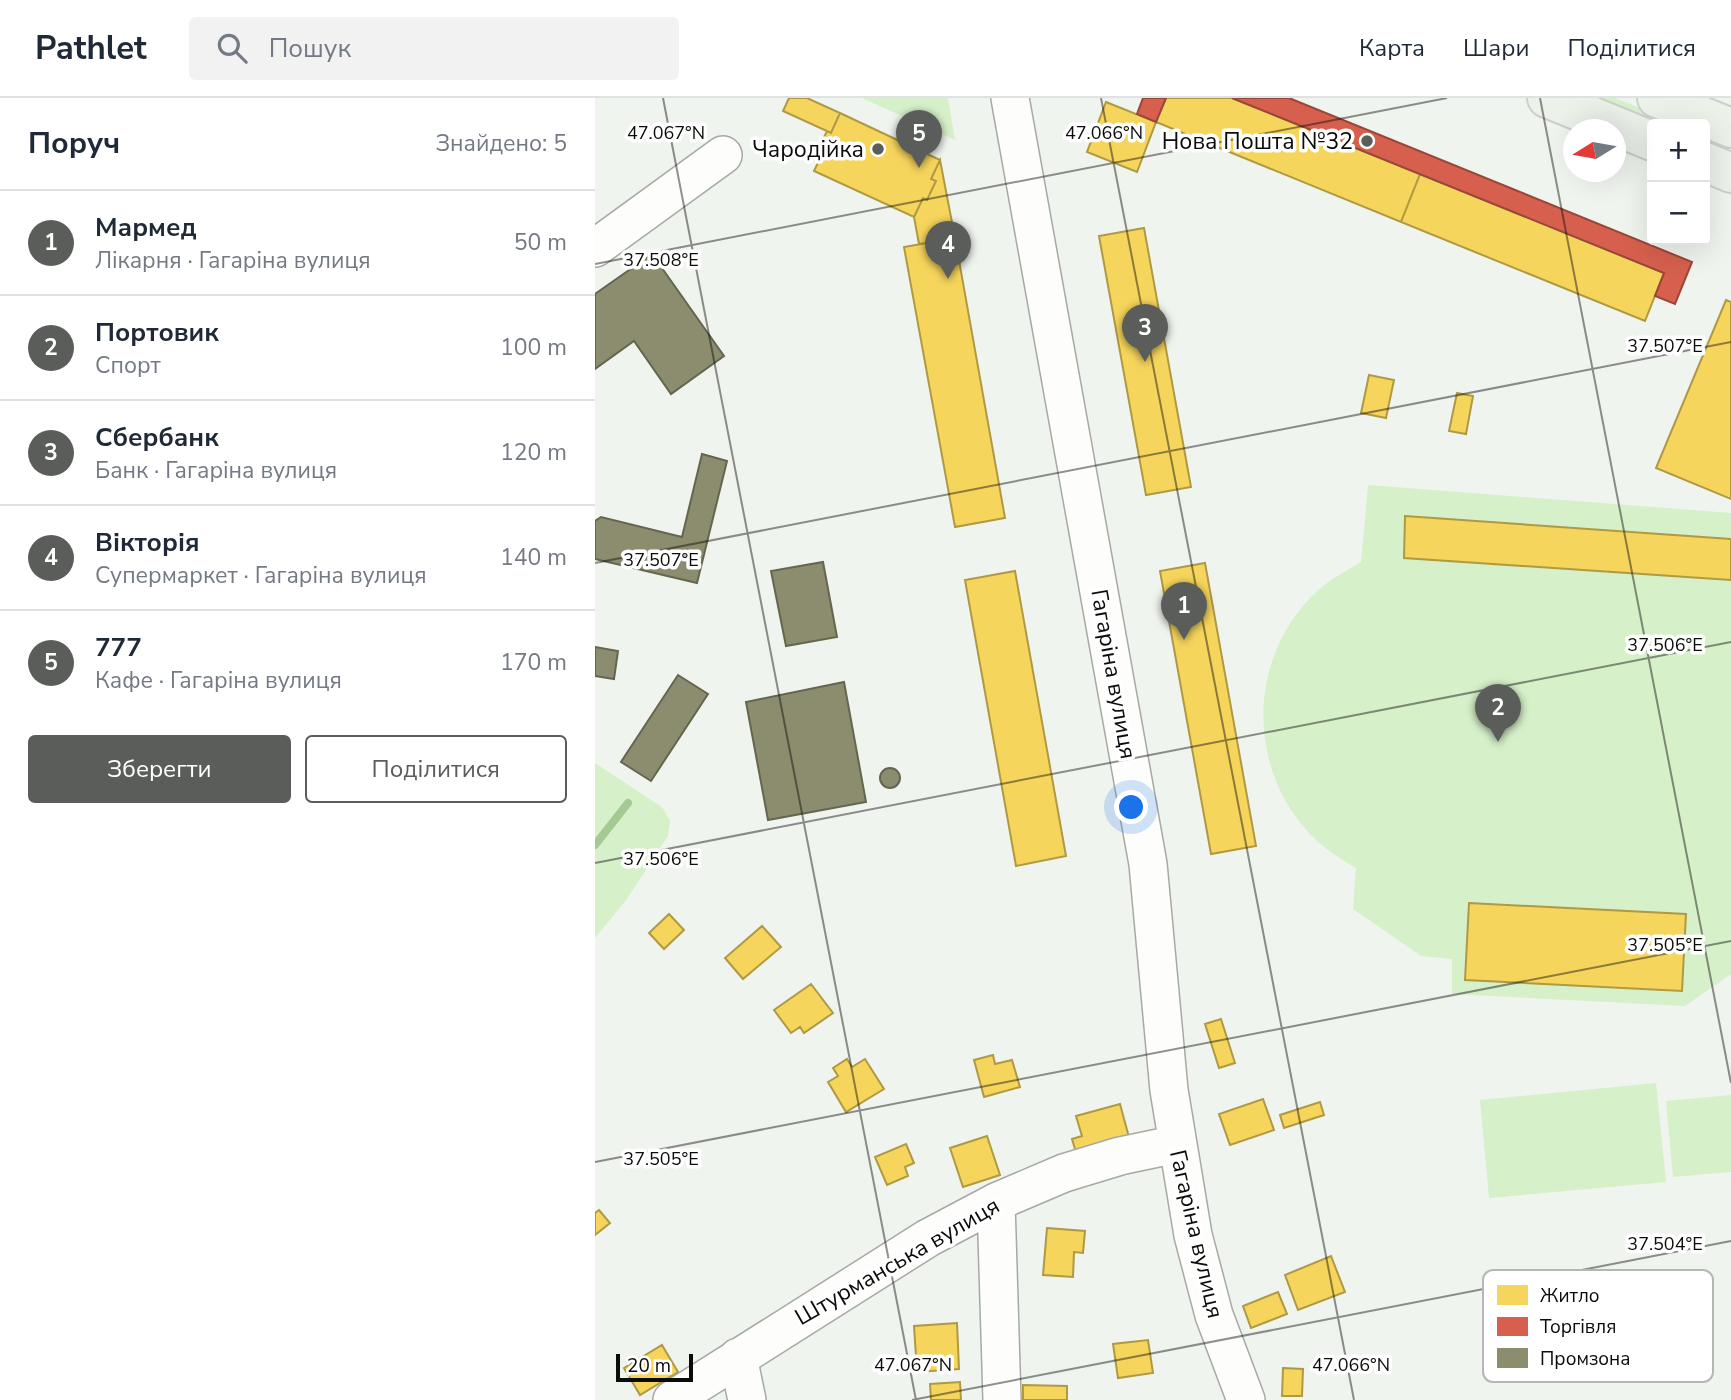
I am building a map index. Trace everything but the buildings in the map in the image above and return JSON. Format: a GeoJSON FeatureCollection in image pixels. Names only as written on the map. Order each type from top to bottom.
{"type":"FeatureCollection","features":[{"type":"Feature","properties":{"kind":"main road"},"geometry":{"type":"LineString","coordinates":[[1547,98],[1647,139]]}},
{"type":"Feature","properties":{"kind":"main road"},"geometry":{"type":"LineString","coordinates":[[1657,98],[1731,128]]}},
{"type":"Feature","properties":{"kind":"main road"},"geometry":{"type":"LineString","coordinates":[[1710,164],[1731,173]]}},
{"type":"Feature","properties":{"kind":"street","name":"Гагаріна вулиця"},"geometry":{"type":"LineString","coordinates":[[1014,102],[1148,864],[1169,1090],[1193,1235],[1210,1302],[1246,1399]]}},
{"type":"Feature","properties":{"kind":"street"},"geometry":{"type":"LineString","coordinates":[[595,248],[723,155]]}},
{"type":"Feature","properties":{"kind":"street","name":"Штурманська вулиця"},"geometry":{"type":"LineString","coordinates":[[672,1400],[928,1238],[996,1202],[1064,1173],[1120,1156],[1177,1144]]}},
{"type":"Feature","properties":{"kind":"street"},"geometry":{"type":"LineString","coordinates":[[996,1202],[1002,1400]]}},
{"type":"Feature","properties":{"kind":"street"},"geometry":{"type":"LineString","coordinates":[[738,1357],[747,1400]]}},
{"type":"Feature","properties":{"kind":"green space"},"geometry":{"type":"Polygon","coordinates":[[[862,98],[948,98],[955,140],[862,98]]]}},
{"type":"Feature","properties":{"kind":"green space"},"geometry":{"type":"Polygon","coordinates":[[[1588,98],[1615,98],[1668,119],[1647,119],[1647,122],[1588,98]]]}},
{"type":"Feature","properties":{"kind":"green space"},"geometry":{"type":"Polygon","coordinates":[[[1368,485],[1731,513],[1731,974],[1685,1006],[1452,994],[1452,959],[1421,956],[1353,909],[1356,868],[1314,838],[1289,806],[1274,777],[1266,745],[1263,713],[1267,681],[1276,650],[1292,621],[1318,590],[1361,562],[1368,485]]]}},
{"type":"Feature","properties":{"kind":"green space"},"geometry":{"type":"Polygon","coordinates":[[[595,763],[662,807],[670,821],[668,836],[627,899],[595,938],[595,763]]]}},
{"type":"Feature","properties":{"kind":"green space"},"geometry":{"type":"Polygon","coordinates":[[[1656,1083],[1666,1182],[1489,1198],[1480,1100],[1656,1083]]]}},
{"type":"Feature","properties":{"kind":"green space"},"geometry":{"type":"Polygon","coordinates":[[[1731,1095],[1731,1172],[1673,1177],[1666,1101],[1731,1095]]]}},
{"type":"Feature","properties":{"kind":"waterway"},"geometry":{"type":"LineString","coordinates":[[595,845],[628,803]]}},
{"type":"Feature","properties":{"kind":"place","name":"Нова Пошта №32"},"geometry":{"type":"Point","coordinates":[1367,141]}},
{"type":"Feature","properties":{"kind":"place","name":"Чародійка"},"geometry":{"type":"Point","coordinates":[878,149]}},
{"type":"Feature","properties":{"kind":"place","name":"777"},"geometry":{"type":"Point","coordinates":[919,168]}},
{"type":"Feature","properties":{"kind":"place","name":"Вікторія"},"geometry":{"type":"Point","coordinates":[948,279]}},
{"type":"Feature","properties":{"kind":"place","name":"Сбербанк"},"geometry":{"type":"Point","coordinates":[1145,362]}},
{"type":"Feature","properties":{"kind":"place","name":"Мармед"},"geometry":{"type":"Point","coordinates":[1184,640]}},
{"type":"Feature","properties":{"kind":"place","name":"Портовик"},"geometry":{"type":"Point","coordinates":[1498,742]}}]}
